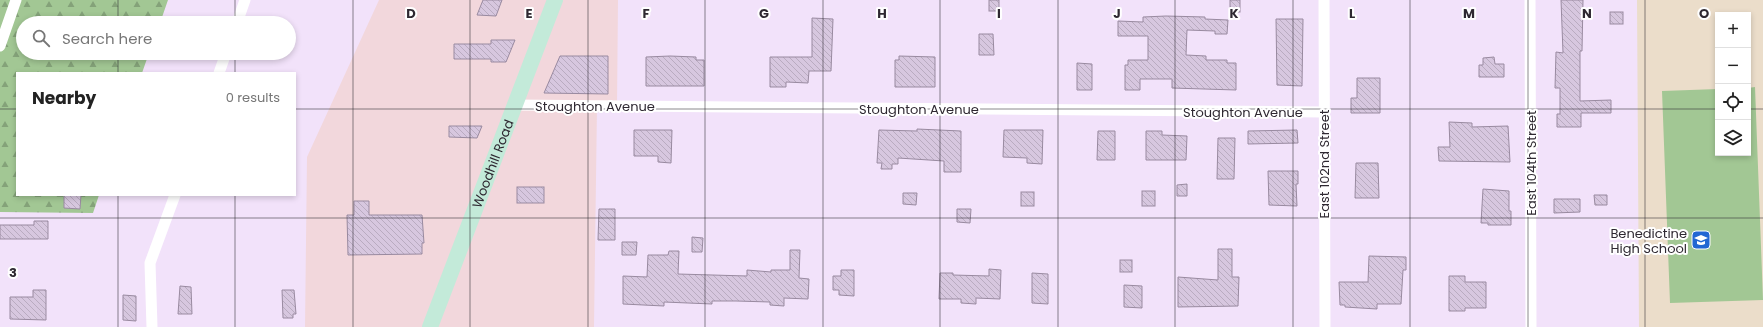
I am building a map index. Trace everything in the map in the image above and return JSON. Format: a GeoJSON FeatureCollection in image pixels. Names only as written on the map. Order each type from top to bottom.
{"type":"FeatureCollection","features":[{"type":"Feature","properties":{"kind":"main road","name":"Woodhill Road"},"geometry":{"type":"LineString","coordinates":[[430,327],[555,0]]}},
{"type":"Feature","properties":{"kind":"street"},"geometry":{"type":"LineString","coordinates":[[0,46],[16,0]]}},
{"type":"Feature","properties":{"kind":"street"},"geometry":{"type":"LineString","coordinates":[[239,16],[245,0]]}},
{"type":"Feature","properties":{"kind":"street","name":"East 102nd Street"},"geometry":{"type":"LineString","coordinates":[[1324,0],[1325,327]]}},
{"type":"Feature","properties":{"kind":"street","name":"East 104th Street"},"geometry":{"type":"LineString","coordinates":[[1530,0],[1531,327]]}},
{"type":"Feature","properties":{"kind":"street"},"geometry":{"type":"LineString","coordinates":[[219,72],[224,60]]}},
{"type":"Feature","properties":{"kind":"street","name":"Stoughton Avenue"},"geometry":{"type":"LineString","coordinates":[[514,105],[1324,112]]}},
{"type":"Feature","properties":{"kind":"street"},"geometry":{"type":"LineString","coordinates":[[152,327],[150,262],[175,196]]}},
{"type":"Feature","properties":{"kind":"shaded area"},"geometry":{"type":"Polygon","coordinates":[[[379,0],[618,0],[617,106],[597,106],[594,327],[305,327],[307,157],[379,0]]]}},
{"type":"Feature","properties":{"kind":"shaded area","name":"Benedictine High School"},"geometry":{"type":"Polygon","coordinates":[[[1637,0],[1763,0],[1763,327],[1639,327],[1637,0]]]}},
{"type":"Feature","properties":{"kind":"green space"},"geometry":{"type":"Polygon","coordinates":[[[0,0],[168,0],[162,16],[16,16],[16,60],[147,60],[142,72],[16,72],[16,196],[99,196],[93,213],[0,212],[0,0]]]}},
{"type":"Feature","properties":{"kind":"green space"},"geometry":{"type":"Polygon","coordinates":[[[1755,87],[1763,300],[1670,303],[1662,91],[1715,89],[1715,156],[1751,156],[1751,88],[1755,87]]]}},
{"type":"Feature","properties":{"kind":"building"},"geometry":{"type":"Polygon","coordinates":[[[483,0],[502,0],[496,16],[477,15],[483,0]]]}},
{"type":"Feature","properties":{"kind":"building"},"geometry":{"type":"Polygon","coordinates":[[[989,0],[999,0],[999,11],[989,11],[989,0]]]}},
{"type":"Feature","properties":{"kind":"building"},"geometry":{"type":"Polygon","coordinates":[[[1230,0],[1240,0],[1240,12],[1230,12],[1230,0]]]}},
{"type":"Feature","properties":{"kind":"building"},"geometry":{"type":"Polygon","coordinates":[[[1561,0],[1583,0],[1582,51],[1580,51],[1580,101],[1611,100],[1611,113],[1581,113],[1581,127],[1557,127],[1557,114],[1560,114],[1560,88],[1555,88],[1556,52],[1563,53],[1561,0]]]}},
{"type":"Feature","properties":{"kind":"building"},"geometry":{"type":"Polygon","coordinates":[[[1610,12],[1623,12],[1623,24],[1610,24],[1610,12]]]}},
{"type":"Feature","properties":{"kind":"building"},"geometry":{"type":"Polygon","coordinates":[[[1143,17],[1205,17],[1205,19],[1228,20],[1227,34],[1215,34],[1215,31],[1187,30],[1186,55],[1206,56],[1206,60],[1227,60],[1227,63],[1236,63],[1236,90],[1172,88],[1172,79],[1140,79],[1140,90],[1125,90],[1125,65],[1128,65],[1128,60],[1148,60],[1148,36],[1118,36],[1118,21],[1143,22],[1143,17]]]}},
{"type":"Feature","properties":{"kind":"building"},"geometry":{"type":"Polygon","coordinates":[[[812,18],[833,19],[831,71],[809,71],[808,83],[786,82],[786,87],[770,87],[770,57],[812,57],[812,18]]]}},
{"type":"Feature","properties":{"kind":"building"},"geometry":{"type":"Polygon","coordinates":[[[1276,19],[1303,19],[1302,86],[1277,85],[1276,19]]]}},
{"type":"Feature","properties":{"kind":"building"},"geometry":{"type":"Polygon","coordinates":[[[979,34],[993,34],[994,55],[979,55],[979,34]]]}},
{"type":"Feature","properties":{"kind":"building"},"geometry":{"type":"Polygon","coordinates":[[[491,40],[515,40],[506,62],[491,62],[491,59],[454,59],[454,44],[491,44],[491,40]]]}},
{"type":"Feature","properties":{"kind":"building"},"geometry":{"type":"Polygon","coordinates":[[[560,56],[608,56],[608,94],[544,93],[560,56]]]}},
{"type":"Feature","properties":{"kind":"building"},"geometry":{"type":"Polygon","coordinates":[[[899,56],[935,57],[935,87],[895,87],[895,60],[899,60],[899,56]]]}},
{"type":"Feature","properties":{"kind":"building"},"geometry":{"type":"Polygon","coordinates":[[[646,57],[696,57],[696,60],[704,60],[704,86],[646,86],[646,57]]]}},
{"type":"Feature","properties":{"kind":"building"},"geometry":{"type":"Polygon","coordinates":[[[1494,57],[1495,64],[1504,64],[1504,77],[1479,77],[1479,65],[1483,65],[1483,58],[1494,57]]]}},
{"type":"Feature","properties":{"kind":"building"},"geometry":{"type":"Polygon","coordinates":[[[1077,63],[1092,64],[1092,90],[1077,90],[1077,63]]]}},
{"type":"Feature","properties":{"kind":"building"},"geometry":{"type":"Polygon","coordinates":[[[1357,78],[1380,78],[1380,113],[1351,113],[1351,98],[1357,98],[1357,78]]]}},
{"type":"Feature","properties":{"kind":"building"},"geometry":{"type":"Polygon","coordinates":[[[1449,122],[1472,123],[1472,127],[1508,126],[1510,162],[1439,161],[1438,147],[1450,147],[1449,122]]]}},
{"type":"Feature","properties":{"kind":"building"},"geometry":{"type":"Polygon","coordinates":[[[449,126],[482,126],[477,138],[449,137],[449,126]]]}},
{"type":"Feature","properties":{"kind":"building"},"geometry":{"type":"Polygon","coordinates":[[[917,129],[961,131],[961,172],[944,172],[944,161],[898,158],[898,164],[892,164],[892,169],[881,169],[882,163],[877,163],[879,130],[917,131],[917,129]]]}},
{"type":"Feature","properties":{"kind":"building"},"geometry":{"type":"Polygon","coordinates":[[[634,130],[672,130],[671,163],[658,162],[658,156],[634,156],[634,130]]]}},
{"type":"Feature","properties":{"kind":"building"},"geometry":{"type":"Polygon","coordinates":[[[1004,130],[1043,130],[1042,164],[1027,163],[1027,158],[1003,157],[1004,130]]]}},
{"type":"Feature","properties":{"kind":"building"},"geometry":{"type":"Polygon","coordinates":[[[1297,130],[1298,143],[1248,144],[1248,131],[1297,130]]]}},
{"type":"Feature","properties":{"kind":"building"},"geometry":{"type":"Polygon","coordinates":[[[1098,131],[1115,131],[1115,160],[1097,160],[1098,131]]]}},
{"type":"Feature","properties":{"kind":"building"},"geometry":{"type":"Polygon","coordinates":[[[1146,131],[1162,131],[1162,135],[1187,136],[1186,160],[1146,160],[1146,131]]]}},
{"type":"Feature","properties":{"kind":"building"},"geometry":{"type":"Polygon","coordinates":[[[1218,138],[1235,138],[1234,179],[1217,179],[1218,138]]]}},
{"type":"Feature","properties":{"kind":"building"},"geometry":{"type":"Polygon","coordinates":[[[1356,163],[1378,163],[1379,198],[1355,198],[1356,163]]]}},
{"type":"Feature","properties":{"kind":"building"},"geometry":{"type":"Polygon","coordinates":[[[1268,171],[1298,171],[1298,184],[1296,184],[1297,206],[1269,205],[1268,171]]]}},
{"type":"Feature","properties":{"kind":"building"},"geometry":{"type":"Polygon","coordinates":[[[1187,184],[1187,196],[1177,196],[1177,185],[1187,184]]]}},
{"type":"Feature","properties":{"kind":"building"},"geometry":{"type":"Polygon","coordinates":[[[517,187],[544,187],[544,203],[517,203],[517,187]]]}},
{"type":"Feature","properties":{"kind":"building"},"geometry":{"type":"Polygon","coordinates":[[[1483,189],[1509,191],[1511,225],[1488,225],[1488,223],[1481,223],[1483,189]]]}},
{"type":"Feature","properties":{"kind":"building"},"geometry":{"type":"Polygon","coordinates":[[[1142,191],[1155,191],[1155,206],[1142,206],[1142,191]]]}},
{"type":"Feature","properties":{"kind":"building"},"geometry":{"type":"Polygon","coordinates":[[[1021,192],[1034,192],[1034,206],[1021,206],[1021,192]]]}},
{"type":"Feature","properties":{"kind":"building"},"geometry":{"type":"Polygon","coordinates":[[[903,193],[917,193],[916,205],[903,204],[903,193]]]}},
{"type":"Feature","properties":{"kind":"building"},"geometry":{"type":"Polygon","coordinates":[[[1594,195],[1607,195],[1607,205],[1595,205],[1594,195]]]}},
{"type":"Feature","properties":{"kind":"building"},"geometry":{"type":"Polygon","coordinates":[[[64,196],[81,196],[80,209],[64,208],[64,196]]]}},
{"type":"Feature","properties":{"kind":"building"},"geometry":{"type":"Polygon","coordinates":[[[1554,199],[1580,199],[1580,212],[1554,213],[1554,199]]]}},
{"type":"Feature","properties":{"kind":"building"},"geometry":{"type":"Polygon","coordinates":[[[354,201],[369,201],[369,215],[422,215],[424,243],[422,243],[422,254],[348,255],[347,215],[354,215],[354,201]]]}},
{"type":"Feature","properties":{"kind":"building"},"geometry":{"type":"Polygon","coordinates":[[[599,209],[615,209],[615,240],[598,240],[599,209]]]}},
{"type":"Feature","properties":{"kind":"building"},"geometry":{"type":"Polygon","coordinates":[[[957,209],[971,209],[970,223],[957,222],[957,209]]]}},
{"type":"Feature","properties":{"kind":"building"},"geometry":{"type":"Polygon","coordinates":[[[34,221],[48,221],[48,239],[0,239],[0,225],[34,225],[34,221]]]}},
{"type":"Feature","properties":{"kind":"building"},"geometry":{"type":"Polygon","coordinates":[[[692,237],[703,238],[702,252],[692,252],[692,237]]]}},
{"type":"Feature","properties":{"kind":"building"},"geometry":{"type":"Polygon","coordinates":[[[622,242],[637,242],[636,255],[622,255],[622,242]]]}},
{"type":"Feature","properties":{"kind":"building"},"geometry":{"type":"Polygon","coordinates":[[[1218,249],[1232,249],[1232,277],[1239,277],[1238,306],[1178,307],[1178,277],[1218,280],[1218,249]]]}},
{"type":"Feature","properties":{"kind":"building"},"geometry":{"type":"Polygon","coordinates":[[[790,250],[800,250],[799,278],[809,279],[808,299],[784,298],[784,306],[770,305],[770,302],[736,301],[712,301],[712,304],[664,302],[664,306],[623,304],[623,276],[647,277],[648,255],[668,255],[669,251],[679,251],[678,274],[747,276],[747,270],[771,272],[771,270],[790,270],[790,250]]]}},
{"type":"Feature","properties":{"kind":"building"},"geometry":{"type":"Polygon","coordinates":[[[1369,256],[1406,257],[1406,270],[1403,270],[1401,304],[1377,304],[1377,309],[1345,307],[1345,305],[1340,305],[1339,282],[1368,282],[1369,256]]]}},
{"type":"Feature","properties":{"kind":"building"},"geometry":{"type":"Polygon","coordinates":[[[1120,260],[1132,260],[1132,272],[1120,272],[1120,260]]]}},
{"type":"Feature","properties":{"kind":"building"},"geometry":{"type":"Polygon","coordinates":[[[989,269],[1001,270],[1000,299],[976,298],[976,304],[961,303],[961,299],[939,299],[940,273],[953,273],[953,275],[989,276],[989,269]]]}},
{"type":"Feature","properties":{"kind":"building"},"geometry":{"type":"Polygon","coordinates":[[[841,270],[854,270],[854,296],[839,295],[839,290],[833,290],[833,276],[841,276],[841,270]]]}},
{"type":"Feature","properties":{"kind":"building"},"geometry":{"type":"Polygon","coordinates":[[[1032,273],[1048,274],[1048,304],[1032,303],[1032,273]]]}},
{"type":"Feature","properties":{"kind":"building"},"geometry":{"type":"Polygon","coordinates":[[[1449,276],[1465,276],[1465,282],[1486,282],[1486,308],[1465,308],[1465,311],[1449,311],[1449,276]]]}},
{"type":"Feature","properties":{"kind":"building"},"geometry":{"type":"Polygon","coordinates":[[[1124,285],[1142,286],[1142,308],[1124,307],[1124,285]]]}},
{"type":"Feature","properties":{"kind":"building"},"geometry":{"type":"Polygon","coordinates":[[[180,286],[191,287],[192,314],[178,314],[180,286]]]}},
{"type":"Feature","properties":{"kind":"building"},"geometry":{"type":"Polygon","coordinates":[[[33,290],[46,290],[46,320],[10,319],[10,297],[33,297],[33,290]]]}},
{"type":"Feature","properties":{"kind":"building"},"geometry":{"type":"Polygon","coordinates":[[[282,290],[294,290],[296,314],[293,314],[293,318],[283,318],[282,290]]]}},
{"type":"Feature","properties":{"kind":"building"},"geometry":{"type":"Polygon","coordinates":[[[123,295],[136,296],[136,321],[123,320],[123,295]]]}},
{"type":"Feature","properties":{"kind":"place","name":"Benedictine High School"},"geometry":{"type":"Point","coordinates":[1701,240]}}]}
